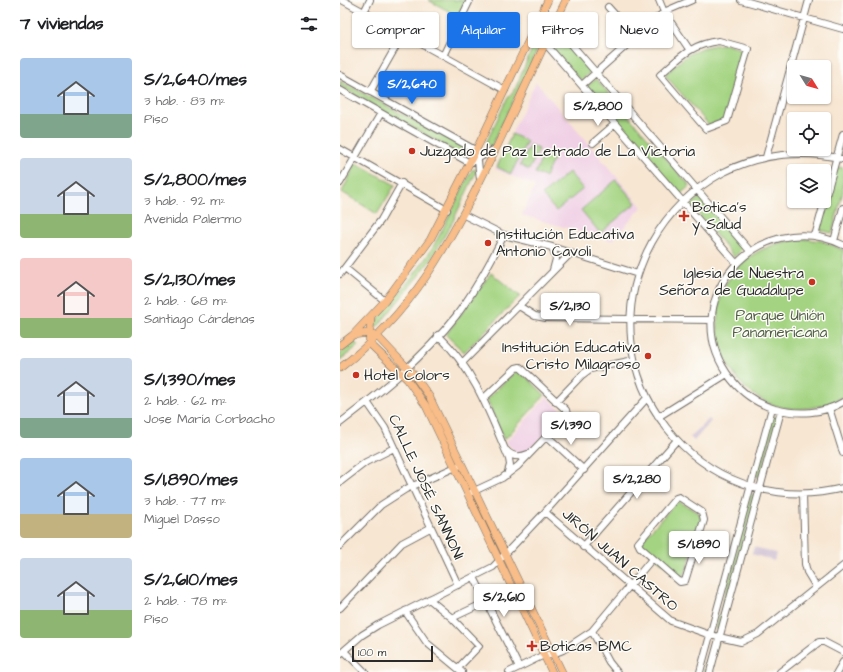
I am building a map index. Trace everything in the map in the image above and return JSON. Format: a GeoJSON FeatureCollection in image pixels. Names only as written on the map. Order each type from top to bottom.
{"type":"FeatureCollection","features":[{"type":"Feature","properties":{"kind":"main road"},"geometry":{"type":"LineString","coordinates":[[560,12],[566,0]]}},
{"type":"Feature","properties":{"kind":"main road"},"geometry":{"type":"LineString","coordinates":[[542,12],[546,3]]}},
{"type":"Feature","properties":{"kind":"main road"},"geometry":{"type":"LineString","coordinates":[[340,346],[371,318],[430,240],[447,210],[476,151],[528,40]]}},
{"type":"Feature","properties":{"kind":"main road"},"geometry":{"type":"LineString","coordinates":[[340,368],[378,336],[404,306],[430,271],[464,215],[543,48]]}},
{"type":"Feature","properties":{"kind":"main road"},"geometry":{"type":"LineString","coordinates":[[371,318],[369,333],[370,344],[402,374],[417,391],[458,466]]}},
{"type":"Feature","properties":{"kind":"main road"},"geometry":{"type":"LineString","coordinates":[[353,335],[369,333],[378,336],[408,368],[431,400],[499,562],[552,672]]}},
{"type":"Feature","properties":{"kind":"main road"},"geometry":{"type":"LineString","coordinates":[[470,493],[505,556],[562,672]]}},
{"type":"Feature","properties":{"kind":"street"},"geometry":{"type":"LineString","coordinates":[[342,0],[364,12],[370,0]]}},
{"type":"Feature","properties":{"kind":"street"},"geometry":{"type":"LineString","coordinates":[[443,56],[470,0]]}},
{"type":"Feature","properties":{"kind":"street"},"geometry":{"type":"LineString","coordinates":[[659,0],[664,12],[692,0]]}},
{"type":"Feature","properties":{"kind":"street"},"geometry":{"type":"LineString","coordinates":[[741,0],[843,29]]}},
{"type":"Feature","properties":{"kind":"street"},"geometry":{"type":"LineString","coordinates":[[766,158],[809,0]]}},
{"type":"Feature","properties":{"kind":"street"},"geometry":{"type":"LineString","coordinates":[[608,7],[613,12]]}},
{"type":"Feature","properties":{"kind":"street"},"geometry":{"type":"LineString","coordinates":[[673,25],[689,49]]}},
{"type":"Feature","properties":{"kind":"street"},"geometry":{"type":"LineString","coordinates":[[719,41],[748,49],[727,121],[706,129],[660,75],[689,49],[710,42],[719,41]]}},
{"type":"Feature","properties":{"kind":"street"},"geometry":{"type":"LineString","coordinates":[[370,92],[395,48]]}},
{"type":"Feature","properties":{"kind":"street"},"geometry":{"type":"LineString","coordinates":[[428,48],[505,90]]}},
{"type":"Feature","properties":{"kind":"street"},"geometry":{"type":"LineString","coordinates":[[549,48],[736,263]]}},
{"type":"Feature","properties":{"kind":"street"},"geometry":{"type":"LineString","coordinates":[[574,48],[750,251]]}},
{"type":"Feature","properties":{"kind":"street"},"geometry":{"type":"LineString","coordinates":[[582,85],[625,48]]}},
{"type":"Feature","properties":{"kind":"street"},"geometry":{"type":"LineString","coordinates":[[340,75],[476,151],[480,180]]}},
{"type":"Feature","properties":{"kind":"street"},"geometry":{"type":"LineString","coordinates":[[340,90],[470,163],[495,149]]}},
{"type":"Feature","properties":{"kind":"street"},"geometry":{"type":"LineString","coordinates":[[340,183],[381,113]]}},
{"type":"Feature","properties":{"kind":"street"},"geometry":{"type":"LineString","coordinates":[[593,143],[615,124]]}},
{"type":"Feature","properties":{"kind":"street"},"geometry":{"type":"LineString","coordinates":[[815,236],[840,158],[843,134]]}},
{"type":"Feature","properties":{"kind":"street"},"geometry":{"type":"LineString","coordinates":[[340,149],[447,210]]}},
{"type":"Feature","properties":{"kind":"street"},"geometry":{"type":"LineString","coordinates":[[840,158],[798,154],[766,158],[727,171],[697,190],[668,218],[655,237],[638,274],[633,296],[631,320],[634,360],[647,398],[658,418],[693,456],[712,469],[760,489],[782,493],[804,494],[843,488]]}},
{"type":"Feature","properties":{"kind":"street"},"geometry":{"type":"LineString","coordinates":[[340,274],[381,220],[402,183]]}},
{"type":"Feature","properties":{"kind":"street"},"geometry":{"type":"LineString","coordinates":[[834,241],[843,208]]}},
{"type":"Feature","properties":{"kind":"street"},"geometry":{"type":"LineString","coordinates":[[464,215],[504,235],[552,247],[638,274]]}},
{"type":"Feature","properties":{"kind":"street"},"geometry":{"type":"LineString","coordinates":[[340,422],[402,374],[455,317],[477,284],[504,235]]}},
{"type":"Feature","properties":{"kind":"street"},"geometry":{"type":"LineString","coordinates":[[843,245],[815,236],[783,236],[764,243],[750,251],[736,263],[719,289],[712,320],[716,350],[727,374],[747,395],[781,411],[802,413],[829,408],[843,402]]}},
{"type":"Feature","properties":{"kind":"street"},"geometry":{"type":"LineString","coordinates":[[552,247],[556,259],[553,272]]}},
{"type":"Feature","properties":{"kind":"street"},"geometry":{"type":"LineString","coordinates":[[463,362],[571,253]]}},
{"type":"Feature","properties":{"kind":"street"},"geometry":{"type":"LineString","coordinates":[[345,268],[385,301]]}},
{"type":"Feature","properties":{"kind":"street"},"geometry":{"type":"LineString","coordinates":[[519,306],[535,316],[546,318],[712,320]]}},
{"type":"Feature","properties":{"kind":"street"},"geometry":{"type":"LineString","coordinates":[[438,335],[463,362],[484,399],[510,465],[507,475]]}},
{"type":"Feature","properties":{"kind":"street"},"geometry":{"type":"LineString","coordinates":[[556,402],[582,375],[590,369],[634,360]]}},
{"type":"Feature","properties":{"kind":"street"},"geometry":{"type":"LineString","coordinates":[[470,493],[507,475],[531,453],[567,415],[566,410],[520,367],[516,368],[484,399]]}},
{"type":"Feature","properties":{"kind":"street"},"geometry":{"type":"LineString","coordinates":[[658,418],[727,374]]}},
{"type":"Feature","properties":{"kind":"street"},"geometry":{"type":"LineString","coordinates":[[365,672],[342,653],[362,635],[405,611],[493,568],[584,470],[647,398]]}},
{"type":"Feature","properties":{"kind":"street","name":"CALLE JOSÉ SANNONI"},"geometry":{"type":"LineString","coordinates":[[367,402],[383,423],[430,528],[458,585]]}},
{"type":"Feature","properties":{"kind":"street"},"geometry":{"type":"LineString","coordinates":[[700,672],[772,408]]}},
{"type":"Feature","properties":{"kind":"street"},"geometry":{"type":"LineString","coordinates":[[829,408],[843,454]]}},
{"type":"Feature","properties":{"kind":"street"},"geometry":{"type":"LineString","coordinates":[[710,672],[781,411]]}},
{"type":"Feature","properties":{"kind":"street"},"geometry":{"type":"LineString","coordinates":[[547,436],[584,470]]}},
{"type":"Feature","properties":{"kind":"street"},"geometry":{"type":"LineString","coordinates":[[583,547],[677,440]]}},
{"type":"Feature","properties":{"kind":"street"},"geometry":{"type":"LineString","coordinates":[[504,447],[510,455],[517,457],[531,453]]}},
{"type":"Feature","properties":{"kind":"street"},"geometry":{"type":"LineString","coordinates":[[340,482],[366,462],[394,448]]}},
{"type":"Feature","properties":{"kind":"street"},"geometry":{"type":"LineString","coordinates":[[340,546],[381,505],[412,486],[458,466]]}},
{"type":"Feature","properties":{"kind":"street"},"geometry":{"type":"LineString","coordinates":[[804,494],[806,572],[816,587]]}},
{"type":"Feature","properties":{"kind":"street"},"geometry":{"type":"LineString","coordinates":[[679,497],[702,512],[704,520],[685,581],[680,582],[652,559],[640,547],[638,541],[676,498],[679,497]]}},
{"type":"Feature","properties":{"kind":"street","name":"JIRÓN JUAN CASTRO"},"geometry":{"type":"LineString","coordinates":[[545,512],[583,547],[673,622],[720,638],[741,642],[750,639],[816,587],[842,569]]}},
{"type":"Feature","properties":{"kind":"street"},"geometry":{"type":"LineString","coordinates":[[340,608],[402,543],[430,528]]}},
{"type":"Feature","properties":{"kind":"street"},"geometry":{"type":"LineString","coordinates":[[509,672],[544,655],[553,654],[576,642],[592,631],[652,559]]}},
{"type":"Feature","properties":{"kind":"street"},"geometry":{"type":"LineString","coordinates":[[474,577],[519,667]]}},
{"type":"Feature","properties":{"kind":"street"},"geometry":{"type":"LineString","coordinates":[[405,611],[428,643],[460,670],[479,646],[452,618],[429,599]]}},
{"type":"Feature","properties":{"kind":"street"},"geometry":{"type":"LineString","coordinates":[[452,618],[486,602]]}},
{"type":"Feature","properties":{"kind":"street"},"geometry":{"type":"LineString","coordinates":[[592,631],[609,662],[617,672]]}},
{"type":"Feature","properties":{"kind":"street"},"geometry":{"type":"LineString","coordinates":[[780,672],[819,642],[824,642],[843,652]]}},
{"type":"Feature","properties":{"kind":"street"},"geometry":{"type":"LineString","coordinates":[[837,672],[843,662]]}},
{"type":"Feature","properties":{"kind":"shaded area"},"geometry":{"type":"Polygon","coordinates":[[[536,82],[642,207],[612,241],[522,215],[535,186],[495,169],[536,82]]]}},
{"type":"Feature","properties":{"kind":"shaded area"},"geometry":{"type":"Polygon","coordinates":[[[547,397],[564,413],[528,452],[515,452],[506,442],[547,397]]]}},
{"type":"Feature","properties":{"kind":"shaded area"},"geometry":{"type":"Polygon","coordinates":[[[709,419],[711,421],[694,441],[690,437],[709,419]]]}},
{"type":"Feature","properties":{"kind":"shaded area"},"geometry":{"type":"Polygon","coordinates":[[[754,547],[776,553],[774,561],[752,554],[754,547]]]}},
{"type":"Feature","properties":{"kind":"green space"},"geometry":{"type":"Polygon","coordinates":[[[428,0],[466,0],[460,12],[450,12],[428,0]]]}},
{"type":"Feature","properties":{"kind":"green space"},"geometry":{"type":"Polygon","coordinates":[[[724,44],[745,50],[725,119],[709,125],[665,75],[691,53],[705,47],[724,44]]]}},
{"type":"Feature","properties":{"kind":"green space"},"geometry":{"type":"Polygon","coordinates":[[[532,48],[538,48],[491,147],[486,143],[506,101],[516,87],[532,48]]]}},
{"type":"Feature","properties":{"kind":"green space"},"geometry":{"type":"Polygon","coordinates":[[[552,48],[571,48],[591,71],[581,81],[552,48]]]}},
{"type":"Feature","properties":{"kind":"green space"},"geometry":{"type":"Polygon","coordinates":[[[596,79],[690,186],[680,194],[586,87],[596,79]]]}},
{"type":"Feature","properties":{"kind":"green space"},"geometry":{"type":"Polygon","coordinates":[[[340,81],[465,148],[466,154],[460,154],[340,86],[340,81]]]}},
{"type":"Feature","properties":{"kind":"green space"},"geometry":{"type":"Polygon","coordinates":[[[512,134],[527,141],[511,174],[497,167],[512,134]]]}},
{"type":"Feature","properties":{"kind":"green space"},"geometry":{"type":"Polygon","coordinates":[[[530,145],[539,149],[529,170],[520,165],[530,145]]]}},
{"type":"Feature","properties":{"kind":"green space"},"geometry":{"type":"Polygon","coordinates":[[[545,152],[555,156],[545,177],[535,173],[545,152]]]}},
{"type":"Feature","properties":{"kind":"green space"},"geometry":{"type":"Polygon","coordinates":[[[356,163],[395,185],[377,214],[342,192],[356,163]]]}},
{"type":"Feature","properties":{"kind":"green space"},"geometry":{"type":"Polygon","coordinates":[[[837,167],[843,168],[843,192],[832,233],[820,230],[826,208],[831,208],[831,189],[837,167]]]}},
{"type":"Feature","properties":{"kind":"green space"},"geometry":{"type":"Polygon","coordinates":[[[476,169],[476,172],[453,221],[430,261],[379,325],[374,328],[374,325],[427,257],[472,170],[476,169]]]}},
{"type":"Feature","properties":{"kind":"green space"},"geometry":{"type":"Polygon","coordinates":[[[569,172],[583,189],[556,211],[542,195],[569,172]]]}},
{"type":"Feature","properties":{"kind":"green space"},"geometry":{"type":"Polygon","coordinates":[[[616,180],[636,203],[600,233],[581,210],[616,180]]]}},
{"type":"Feature","properties":{"kind":"green space"},"geometry":{"type":"Polygon","coordinates":[[[700,197],[743,248],[734,257],[691,205],[700,197]]]}},
{"type":"Feature","properties":{"kind":"green space","name":"Parque Unión Panamericana"},"geometry":{"type":"Polygon","coordinates":[[[805,239],[822,241],[843,250],[843,397],[799,409],[763,400],[736,378],[721,346],[718,310],[730,277],[758,252],[805,239]]]}},
{"type":"Feature","properties":{"kind":"green space"},"geometry":{"type":"Polygon","coordinates":[[[491,273],[520,296],[464,352],[446,335],[491,273]]]}},
{"type":"Feature","properties":{"kind":"green space"},"geometry":{"type":"Polygon","coordinates":[[[355,342],[358,346],[340,360],[340,354],[355,342]]]}},
{"type":"Feature","properties":{"kind":"green space"},"geometry":{"type":"Polygon","coordinates":[[[518,369],[545,395],[504,440],[487,399],[518,369]]]}},
{"type":"Feature","properties":{"kind":"green space"},"geometry":{"type":"Polygon","coordinates":[[[775,416],[777,418],[760,477],[756,476],[772,417],[775,416]]]}},
{"type":"Feature","properties":{"kind":"green space"},"geometry":{"type":"Polygon","coordinates":[[[751,494],[756,495],[719,630],[716,629],[751,494]]]}},
{"type":"Feature","properties":{"kind":"green space"},"geometry":{"type":"Polygon","coordinates":[[[678,501],[699,513],[701,521],[685,574],[679,577],[643,547],[642,540],[678,501]]]}},
{"type":"Feature","properties":{"kind":"green space"},"geometry":{"type":"Polygon","coordinates":[[[712,642],[717,643],[709,672],[704,672],[712,642]]]}},
{"type":"Feature","properties":{"kind":"place","name":"Juzgado de Paz Letrado de La Victoria"},"geometry":{"type":"Point","coordinates":[412,151]}},
{"type":"Feature","properties":{"kind":"place","name":"Botica's y Salud"},"geometry":{"type":"Point","coordinates":[684,216]}},
{"type":"Feature","properties":{"kind":"place","name":"Institución Educativa Antonio Cavoli"},"geometry":{"type":"Point","coordinates":[488,243]}},
{"type":"Feature","properties":{"kind":"place","name":"Iglesia de Nuestra Señora de Guadalupe"},"geometry":{"type":"Point","coordinates":[812,282]}},
{"type":"Feature","properties":{"kind":"place","name":"Institución Educativa Cristo Milagroso"},"geometry":{"type":"Point","coordinates":[648,356]}},
{"type":"Feature","properties":{"kind":"place","name":"Hotel Colors"},"geometry":{"type":"Point","coordinates":[356,375]}},
{"type":"Feature","properties":{"kind":"place","name":"Boticas BMC"},"geometry":{"type":"Point","coordinates":[532,646]}}]}
